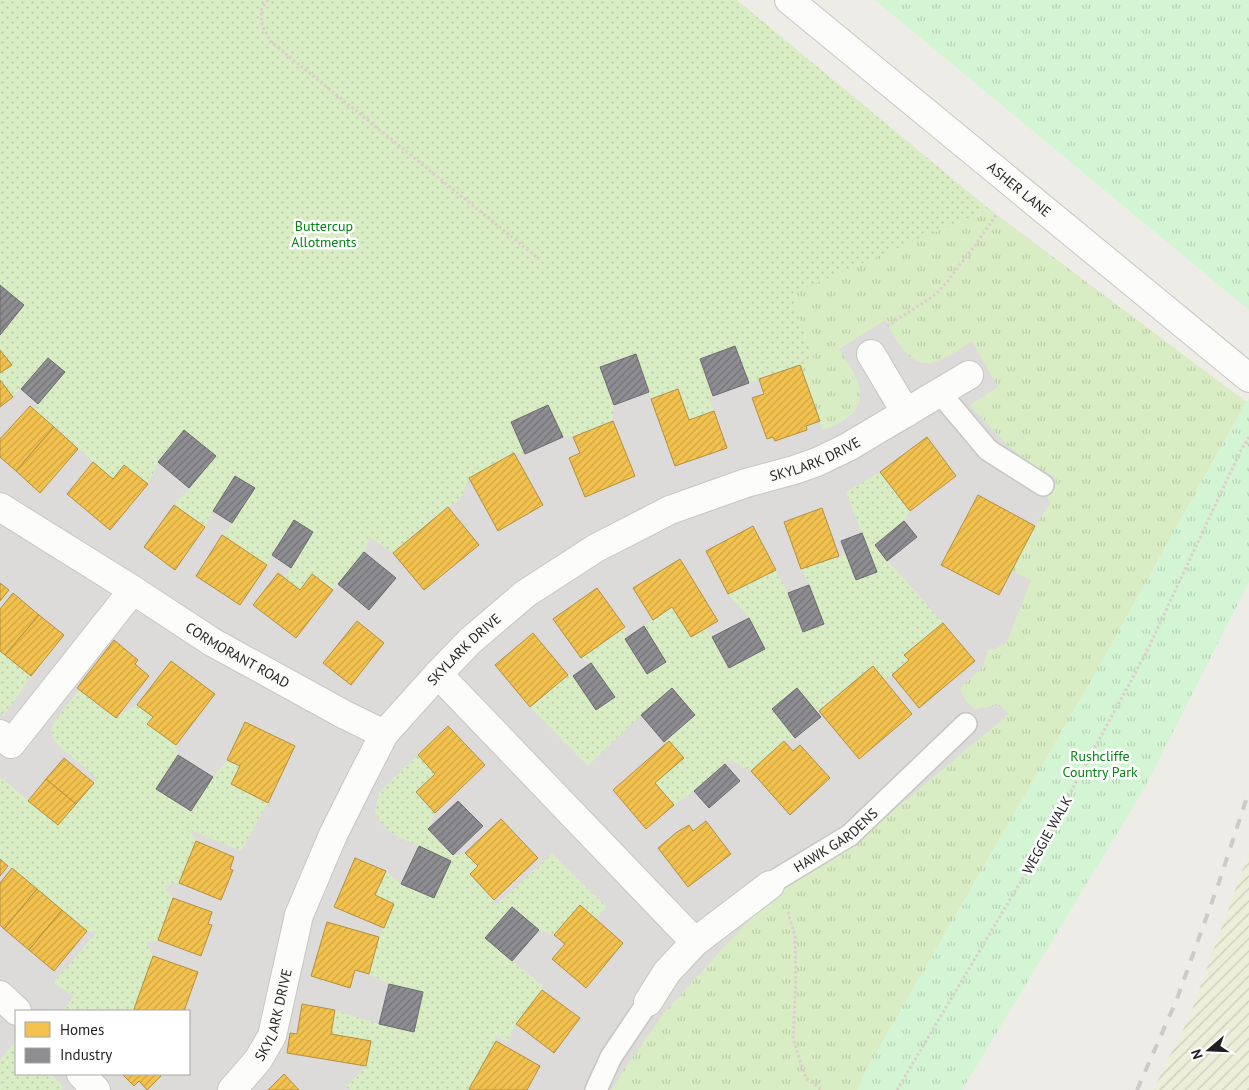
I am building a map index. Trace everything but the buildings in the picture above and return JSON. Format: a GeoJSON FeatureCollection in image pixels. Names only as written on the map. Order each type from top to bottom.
{"type":"FeatureCollection","features":[{"type":"Feature","properties":{"kind":"street","name":"ASHER LANE"},"geometry":{"type":"LineString","coordinates":[[790,0],[1249,378]]}},
{"type":"Feature","properties":{"kind":"street"},"geometry":{"type":"LineString","coordinates":[[871,354],[906,412]]}},
{"type":"Feature","properties":{"kind":"street","name":"SKYLARK DRIVE"},"geometry":{"type":"LineString","coordinates":[[232,1090],[258,1060],[272,1036],[299,915],[333,835],[384,734],[470,641],[525,594],[596,548],[670,510],[746,483],[794,470],[830,456],[969,375]]}},
{"type":"Feature","properties":{"kind":"street","name":"CORMORANT ROAD"},"geometry":{"type":"LineString","coordinates":[[0,507],[212,642],[345,715],[384,734]]}},
{"type":"Feature","properties":{"kind":"street"},"geometry":{"type":"LineString","coordinates":[[0,734],[11,744],[133,590]]}},
{"type":"Feature","properties":{"kind":"street"},"geometry":{"type":"LineString","coordinates":[[438,674],[695,942]]}},
{"type":"Feature","properties":{"kind":"street","name":"HAWK GARDENS"},"geometry":{"type":"LineString","coordinates":[[648,1002],[667,972],[695,942],[770,885]]}},
{"type":"Feature","properties":{"kind":"street"},"geometry":{"type":"LineString","coordinates":[[0,995],[16,1010]]}},
{"type":"Feature","properties":{"kind":"street"},"geometry":{"type":"LineString","coordinates":[[81,1075],[96,1090]]}},
{"type":"Feature","properties":{"kind":"lane"},"geometry":{"type":"LineString","coordinates":[[940,392],[988,450],[1043,485]]}},
{"type":"Feature","properties":{"kind":"lane","name":"HAWK GARDENS"},"geometry":{"type":"LineString","coordinates":[[770,885],[850,835],[966,724]]}},
{"type":"Feature","properties":{"kind":"lane","name":"HAWK GARDENS"},"geometry":{"type":"LineString","coordinates":[[596,1090],[611,1057],[648,1002]]}},
{"type":"Feature","properties":{"kind":"path"},"geometry":{"type":"LineString","coordinates":[[268,0],[261,10],[262,24],[270,41],[539,259]]}},
{"type":"Feature","properties":{"kind":"path"},"geometry":{"type":"LineString","coordinates":[[871,354],[863,340],[929,299],[947,282],[976,244]]}},
{"type":"Feature","properties":{"kind":"path","name":"WEGGIE WALK"},"geometry":{"type":"LineString","coordinates":[[897,1090],[1040,849],[1147,651],[1241,450],[1249,437]]}},
{"type":"Feature","properties":{"kind":"path"},"geometry":{"type":"LineString","coordinates":[[770,885],[787,906],[795,937],[796,977],[793,1039],[806,1078],[822,1090]]}},
{"type":"Feature","properties":{"kind":"shaded area"},"geometry":{"type":"Polygon","coordinates":[[[989,209],[1246,402],[868,1067],[857,1090],[0,1090],[0,261],[600,367],[790,294],[989,209]]]}},
{"type":"Feature","properties":{"kind":"green space","name":"Buttercup Allotments"},"geometry":{"type":"Polygon","coordinates":[[[0,0],[737,0],[989,209],[791,294],[814,360],[749,383],[735,346],[700,359],[713,396],[709,398],[714,411],[689,420],[678,389],[651,399],[636,354],[600,367],[614,405],[613,421],[573,437],[563,437],[548,405],[511,422],[525,454],[514,453],[469,478],[460,500],[448,507],[393,553],[370,537],[364,552],[333,590],[313,574],[300,590],[284,578],[313,532],[294,520],[267,565],[222,535],[254,489],[235,476],[205,527],[174,505],[216,456],[184,431],[158,462],[148,484],[124,465],[113,479],[34,409],[65,372],[48,358],[13,397],[0,380],[0,373],[11,364],[0,350],[0,335],[24,305],[0,285],[0,0]]]}},
{"type":"Feature","properties":{"kind":"green space"},"geometry":{"type":"Polygon","coordinates":[[[875,0],[1249,0],[1249,310],[875,0]]]}},
{"type":"Feature","properties":{"kind":"green space"},"geometry":{"type":"Polygon","coordinates":[[[989,209],[1246,402],[1095,674],[868,1067],[857,1090],[612,1090],[664,1013],[775,892],[863,836],[1009,714],[998,704],[975,709],[965,700],[960,688],[983,667],[988,650],[996,649],[1007,642],[1031,580],[1012,571],[1035,526],[1051,502],[1047,499],[1057,479],[1035,466],[1007,445],[970,405],[998,387],[972,341],[942,359],[931,363],[922,362],[914,359],[907,353],[885,320],[839,349],[853,371],[860,396],[858,405],[850,416],[822,431],[800,365],[814,359],[790,294],[989,209]]]}},
{"type":"Feature","properties":{"kind":"green space","name":"Rushcliffe Country Park"},"geometry":{"type":"Polygon","coordinates":[[[1249,398],[1249,582],[1144,789],[962,1090],[857,1090],[868,1067],[1095,674],[1249,398]]]}},
{"type":"Feature","properties":{"kind":"green space"},"geometry":{"type":"Polygon","coordinates":[[[880,472],[910,511],[904,521],[875,546],[943,623],[905,655],[909,660],[885,681],[872,666],[817,712],[797,689],[772,709],[795,738],[784,741],[751,771],[731,760],[674,805],[655,783],[684,758],[669,741],[664,742],[695,715],[672,688],[588,766],[530,707],[568,675],[573,676],[596,710],[615,698],[591,663],[581,658],[625,627],[625,639],[647,674],[666,662],[644,626],[672,607],[691,637],[706,628],[729,668],[765,649],[749,618],[728,594],[776,570],[788,593],[803,632],[824,624],[810,585],[801,569],[846,554],[856,580],[877,572],[846,492],[880,472]]]}},
{"type":"Feature","properties":{"kind":"green space"},"geometry":{"type":"Polygon","coordinates":[[[0,651],[31,676],[4,716],[0,712],[0,651]]]}},
{"type":"Feature","properties":{"kind":"green space"},"geometry":{"type":"Polygon","coordinates":[[[80,689],[116,717],[137,705],[153,717],[147,724],[176,745],[178,755],[156,789],[190,811],[227,760],[240,766],[231,784],[268,803],[241,851],[189,829],[196,841],[179,883],[164,886],[173,898],[158,940],[146,943],[153,956],[134,1010],[64,1010],[74,996],[53,983],[97,932],[87,931],[0,859],[0,777],[58,825],[97,778],[54,740],[52,728],[80,689]]]}},
{"type":"Feature","properties":{"kind":"green space"},"geometry":{"type":"Polygon","coordinates":[[[418,755],[435,774],[416,792],[435,813],[428,829],[453,855],[465,853],[478,866],[470,874],[494,900],[495,906],[552,854],[607,907],[596,919],[554,935],[539,930],[512,907],[485,938],[542,985],[542,990],[516,1024],[507,1042],[496,1035],[496,1041],[469,1088],[471,1090],[351,1090],[346,1087],[366,1066],[370,1041],[331,1034],[335,1010],[379,1024],[414,1032],[423,992],[389,984],[369,974],[379,937],[394,904],[375,895],[386,871],[401,884],[433,898],[450,861],[388,830],[379,820],[375,811],[379,793],[418,755]]]}},
{"type":"Feature","properties":{"kind":"green space"},"geometry":{"type":"Polygon","coordinates":[[[1249,852],[1249,1090],[1153,1090],[1189,1018],[1249,852]]]}},
{"type":"Feature","properties":{"kind":"green space"},"geometry":{"type":"Polygon","coordinates":[[[15,1041],[15,1075],[51,1075],[64,1087],[61,1090],[0,1090],[0,1060],[15,1041]]]}},
{"type":"Feature","properties":{"kind":"railway"},"geometry":{"type":"LineString","coordinates":[[1137,1090],[1177,999],[1249,791]]}}]}
